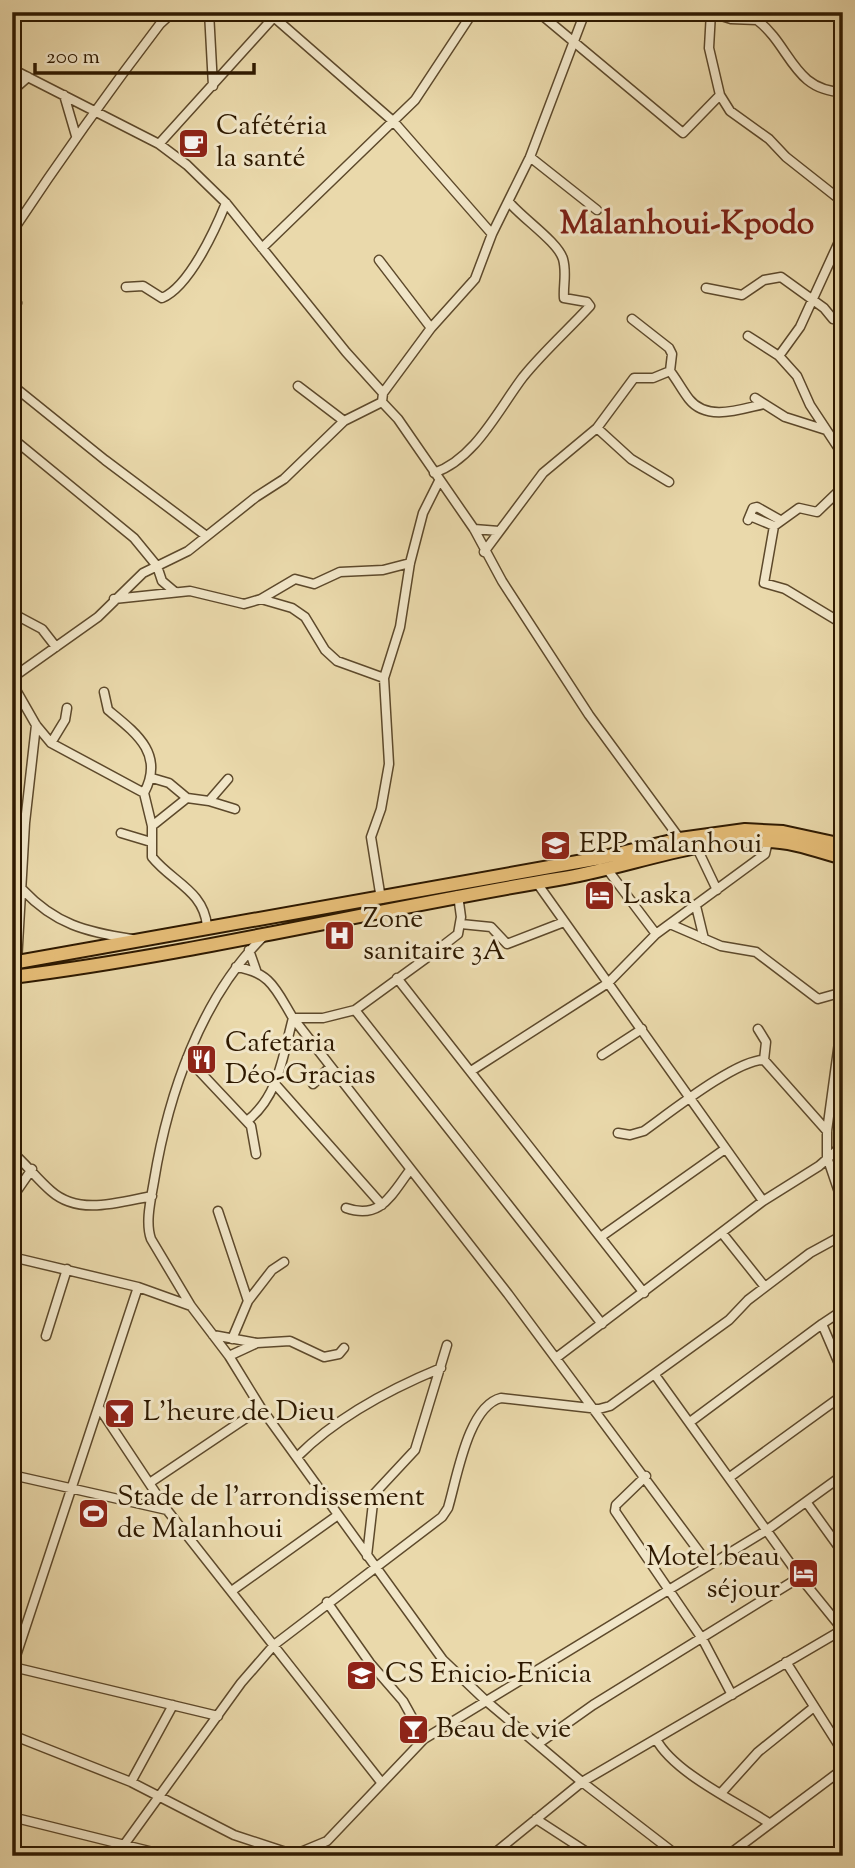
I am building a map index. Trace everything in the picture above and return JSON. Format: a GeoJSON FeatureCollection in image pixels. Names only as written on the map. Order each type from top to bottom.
{"type":"FeatureCollection","features":[{"type":"Feature","properties":{"kind":"main road"},"geometry":{"type":"LineString","coordinates":[[15,962],[626,853],[680,839],[745,830],[766,830],[843,844]]}},
{"type":"Feature","properties":{"kind":"main road"},"geometry":{"type":"LineString","coordinates":[[12,977],[67,970],[458,895],[537,883],[697,848],[768,841],[799,845],[843,858]]}},
{"type":"Feature","properties":{"kind":"street"},"geometry":{"type":"LineString","coordinates":[[12,232],[76,136],[98,111],[145,44],[173,12]]}},
{"type":"Feature","properties":{"kind":"street"},"geometry":{"type":"LineString","coordinates":[[209,12],[213,86]]}},
{"type":"Feature","properties":{"kind":"street"},"geometry":{"type":"LineString","coordinates":[[262,248],[394,122],[421,92],[472,12]]}},
{"type":"Feature","properties":{"kind":"street"},"geometry":{"type":"LineString","coordinates":[[538,12],[683,133],[720,95]]}},
{"type":"Feature","properties":{"kind":"street"},"geometry":{"type":"LineString","coordinates":[[144,793],[51,743],[36,725],[12,680],[98,617],[143,573],[188,551],[205,535],[284,479],[345,421],[382,397],[431,328],[475,279],[492,234],[530,157],[585,12]]}},
{"type":"Feature","properties":{"kind":"street"},"geometry":{"type":"LineString","coordinates":[[843,92],[824,92],[811,85],[757,20],[732,19],[712,13],[709,48],[720,95],[730,111],[769,138],[786,157],[843,202]]}},
{"type":"Feature","properties":{"kind":"street"},"geometry":{"type":"LineString","coordinates":[[159,144],[213,86],[271,15],[394,122],[492,234]]}},
{"type":"Feature","properties":{"kind":"street"},"geometry":{"type":"LineString","coordinates":[[12,69],[159,144],[187,165],[226,203],[398,419],[474,528],[484,552],[589,715],[680,839]]}},
{"type":"Feature","properties":{"kind":"street"},"geometry":{"type":"LineString","coordinates":[[12,91],[28,77]]}},
{"type":"Feature","properties":{"kind":"street"},"geometry":{"type":"LineString","coordinates":[[64,95],[76,136]]}},
{"type":"Feature","properties":{"kind":"street"},"geometry":{"type":"LineString","coordinates":[[530,157],[597,211]]}},
{"type":"Feature","properties":{"kind":"street"},"geometry":{"type":"LineString","coordinates":[[381,898],[371,854],[371,837],[381,809],[389,764],[384,678],[400,627],[410,563],[423,513],[436,477],[452,467],[480,436],[525,375],[590,306],[587,302],[564,298],[565,272],[558,249],[527,223],[509,202]]}},
{"type":"Feature","properties":{"kind":"street"},"geometry":{"type":"LineString","coordinates":[[127,287],[144,286],[162,298],[173,291],[186,278],[226,203]]}},
{"type":"Feature","properties":{"kind":"street"},"geometry":{"type":"LineString","coordinates":[[779,356],[800,327],[843,233]]}},
{"type":"Feature","properties":{"kind":"street"},"geometry":{"type":"LineString","coordinates":[[379,260],[431,328]]}},
{"type":"Feature","properties":{"kind":"street"},"geometry":{"type":"LineString","coordinates":[[706,288],[742,295],[764,280],[781,277],[833,319]]}},
{"type":"Feature","properties":{"kind":"street"},"geometry":{"type":"LineString","coordinates":[[12,296],[17,303],[12,310]]}},
{"type":"Feature","properties":{"kind":"street"},"geometry":{"type":"LineString","coordinates":[[632,319],[669,348],[672,354],[670,371],[690,401],[708,410],[733,411],[764,404]]}},
{"type":"Feature","properties":{"kind":"street"},"geometry":{"type":"LineString","coordinates":[[748,336],[779,356],[797,376],[826,430],[843,455]]}},
{"type":"Feature","properties":{"kind":"street"},"geometry":{"type":"LineString","coordinates":[[484,552],[543,473],[597,428],[634,378],[653,378],[670,371]]}},
{"type":"Feature","properties":{"kind":"street"},"geometry":{"type":"LineString","coordinates":[[12,385],[104,460],[205,535]]}},
{"type":"Feature","properties":{"kind":"street"},"geometry":{"type":"LineString","coordinates":[[298,386],[345,421]]}},
{"type":"Feature","properties":{"kind":"street"},"geometry":{"type":"LineString","coordinates":[[755,398],[785,416],[826,430]]}},
{"type":"Feature","properties":{"kind":"street"},"geometry":{"type":"LineString","coordinates":[[597,428],[631,459],[669,482]]}},
{"type":"Feature","properties":{"kind":"street"},"geometry":{"type":"LineString","coordinates":[[12,438],[134,538],[157,566],[162,581],[175,592]]}},
{"type":"Feature","properties":{"kind":"street"},"geometry":{"type":"LineString","coordinates":[[749,518],[777,523],[801,507],[809,512],[817,512],[843,486]]}},
{"type":"Feature","properties":{"kind":"street"},"geometry":{"type":"LineString","coordinates":[[777,523],[764,583],[785,589],[843,624]]}},
{"type":"Feature","properties":{"kind":"street"},"geometry":{"type":"LineString","coordinates":[[474,528],[499,531]]}},
{"type":"Feature","properties":{"kind":"street"},"geometry":{"type":"LineString","coordinates":[[114,599],[190,592],[244,604],[261,599],[295,579],[314,584],[340,572],[383,570],[410,563]]}},
{"type":"Feature","properties":{"kind":"street"},"geometry":{"type":"LineString","coordinates":[[261,599],[292,608],[304,617],[325,650],[337,661],[384,678]]}},
{"type":"Feature","properties":{"kind":"street"},"geometry":{"type":"LineString","coordinates":[[12,613],[42,629],[56,647]]}},
{"type":"Feature","properties":{"kind":"street"},"geometry":{"type":"LineString","coordinates":[[104,692],[108,710],[128,724],[151,759],[152,778],[144,793],[152,826],[152,857],[194,893],[206,913],[207,926]]}},
{"type":"Feature","properties":{"kind":"street"},"geometry":{"type":"LineString","coordinates":[[51,743],[65,720],[67,708]]}},
{"type":"Feature","properties":{"kind":"street"},"geometry":{"type":"LineString","coordinates":[[15,962],[23,890],[25,823],[36,725]]}},
{"type":"Feature","properties":{"kind":"street"},"geometry":{"type":"LineString","coordinates":[[152,778],[169,783],[187,798],[235,809]]}},
{"type":"Feature","properties":{"kind":"street"},"geometry":{"type":"LineString","coordinates":[[209,802],[228,779]]}},
{"type":"Feature","properties":{"kind":"street"},"geometry":{"type":"LineString","coordinates":[[152,826],[187,798]]}},
{"type":"Feature","properties":{"kind":"street"},"geometry":{"type":"LineString","coordinates":[[121,833],[151,842]]}},
{"type":"Feature","properties":{"kind":"street"},"geometry":{"type":"LineString","coordinates":[[471,1071],[608,983],[656,934],[765,853],[768,841]]}},
{"type":"Feature","properties":{"kind":"street"},"geometry":{"type":"LineString","coordinates":[[697,848],[717,890]]}},
{"type":"Feature","properties":{"kind":"street"},"geometry":{"type":"LineString","coordinates":[[607,869],[656,934]]}},
{"type":"Feature","properties":{"kind":"street"},"geometry":{"type":"LineString","coordinates":[[537,883],[763,1201]]}},
{"type":"Feature","properties":{"kind":"street"},"geometry":{"type":"LineString","coordinates":[[23,890],[44,912],[60,921],[142,940]]}},
{"type":"Feature","properties":{"kind":"street"},"geometry":{"type":"LineString","coordinates":[[293,1018],[323,1018],[355,1010],[450,941],[461,925],[458,895]]}},
{"type":"Feature","properties":{"kind":"street"},"geometry":{"type":"LineString","coordinates":[[696,906],[704,939]]}},
{"type":"Feature","properties":{"kind":"street"},"geometry":{"type":"LineString","coordinates":[[461,925],[491,928],[507,944],[564,922]]}},
{"type":"Feature","properties":{"kind":"street"},"geometry":{"type":"LineString","coordinates":[[670,924],[721,946],[756,952],[817,999],[843,992]]}},
{"type":"Feature","properties":{"kind":"street"},"geometry":{"type":"LineString","coordinates":[[268,932],[236,967],[187,1058],[169,1105],[152,1196],[149,1227],[151,1239],[191,1306],[229,1356],[261,1408],[437,1652],[485,1700],[582,1782],[678,1856]]}},
{"type":"Feature","properties":{"kind":"street"},"geometry":{"type":"LineString","coordinates":[[249,950],[256,970]]}},
{"type":"Feature","properties":{"kind":"street"},"geometry":{"type":"LineString","coordinates":[[236,967],[256,970],[271,982],[293,1018],[646,1476],[709,1565]]}},
{"type":"Feature","properties":{"kind":"street"},"geometry":{"type":"LineString","coordinates":[[397,978],[602,1236],[644,1293]]}},
{"type":"Feature","properties":{"kind":"street"},"geometry":{"type":"LineString","coordinates":[[355,1010],[602,1324]]}},
{"type":"Feature","properties":{"kind":"street"},"geometry":{"type":"LineString","coordinates":[[843,1013],[827,1131],[827,1157],[843,1204]]}},
{"type":"Feature","properties":{"kind":"street"},"geometry":{"type":"LineString","coordinates":[[247,1121],[259,1111],[275,1084],[293,1018]]}},
{"type":"Feature","properties":{"kind":"street"},"geometry":{"type":"LineString","coordinates":[[602,1055],[642,1029]]}},
{"type":"Feature","properties":{"kind":"street"},"geometry":{"type":"LineString","coordinates":[[758,1029],[766,1042],[764,1060],[827,1131]]}},
{"type":"Feature","properties":{"kind":"street"},"geometry":{"type":"LineString","coordinates":[[187,1058],[247,1121],[253,1132],[256,1154]]}},
{"type":"Feature","properties":{"kind":"street"},"geometry":{"type":"LineString","coordinates":[[618,1133],[630,1135],[644,1131],[751,1061],[764,1060]]}},
{"type":"Feature","properties":{"kind":"street"},"geometry":{"type":"LineString","coordinates":[[313,1084],[330,1067]]}},
{"type":"Feature","properties":{"kind":"street"},"geometry":{"type":"LineString","coordinates":[[833,1074],[843,1069]]}},
{"type":"Feature","properties":{"kind":"street"},"geometry":{"type":"LineString","coordinates":[[275,1084],[382,1205]]}},
{"type":"Feature","properties":{"kind":"street"},"geometry":{"type":"LineString","coordinates":[[556,1358],[763,1201],[818,1166],[843,1146]]}},
{"type":"Feature","properties":{"kind":"street"},"geometry":{"type":"LineString","coordinates":[[602,1236],[725,1149]]}},
{"type":"Feature","properties":{"kind":"street"},"geometry":{"type":"LineString","coordinates":[[12,1152],[58,1197],[83,1205],[104,1206],[152,1196]]}},
{"type":"Feature","properties":{"kind":"street"},"geometry":{"type":"LineString","coordinates":[[12,1198],[32,1169]]}},
{"type":"Feature","properties":{"kind":"street"},"geometry":{"type":"LineString","coordinates":[[346,1208],[362,1213],[376,1210],[410,1170]]}},
{"type":"Feature","properties":{"kind":"street"},"geometry":{"type":"LineString","coordinates":[[218,1211],[248,1301]]}},
{"type":"Feature","properties":{"kind":"street"},"geometry":{"type":"LineString","coordinates":[[722,1233],[765,1287]]}},
{"type":"Feature","properties":{"kind":"street"},"geometry":{"type":"LineString","coordinates":[[116,1856],[157,1796],[274,1646],[327,1602],[446,1512],[473,1426],[488,1403],[501,1398],[592,1408],[610,1406],[729,1320],[765,1287],[810,1253],[843,1235]]}},
{"type":"Feature","properties":{"kind":"street"},"geometry":{"type":"LineString","coordinates":[[12,1257],[138,1287],[191,1306]]}},
{"type":"Feature","properties":{"kind":"street"},"geometry":{"type":"LineString","coordinates":[[232,1339],[248,1301],[272,1270],[284,1262]]}},
{"type":"Feature","properties":{"kind":"street"},"geometry":{"type":"LineString","coordinates":[[46,1336],[66,1269]]}},
{"type":"Feature","properties":{"kind":"street"},"geometry":{"type":"LineString","coordinates":[[138,1287],[100,1409],[12,1667],[218,1716]]}},
{"type":"Feature","properties":{"kind":"street"},"geometry":{"type":"LineString","coordinates":[[690,1422],[843,1310]]}},
{"type":"Feature","properties":{"kind":"street"},"geometry":{"type":"LineString","coordinates":[[822,1324],[843,1373]]}},
{"type":"Feature","properties":{"kind":"street"},"geometry":{"type":"LineString","coordinates":[[213,1335],[257,1343],[290,1342],[324,1357],[339,1354],[344,1348]]}},
{"type":"Feature","properties":{"kind":"street"},"geometry":{"type":"LineString","coordinates":[[229,1356],[257,1343]]}},
{"type":"Feature","properties":{"kind":"street"},"geometry":{"type":"LineString","coordinates":[[367,1556],[373,1493],[412,1455],[447,1345]]}},
{"type":"Feature","properties":{"kind":"street"},"geometry":{"type":"LineString","coordinates":[[298,1456],[344,1418],[414,1379],[441,1368]]}},
{"type":"Feature","properties":{"kind":"street"},"geometry":{"type":"LineString","coordinates":[[494,1853],[582,1782],[842,1628],[800,1577],[654,1375]]}},
{"type":"Feature","properties":{"kind":"street"},"geometry":{"type":"LineString","coordinates":[[730,1477],[843,1395]]}},
{"type":"Feature","properties":{"kind":"street"},"geometry":{"type":"LineString","coordinates":[[151,1482],[261,1408]]}},
{"type":"Feature","properties":{"kind":"street"},"geometry":{"type":"LineString","coordinates":[[100,1409],[151,1482],[167,1510],[233,1590],[381,1782]]}},
{"type":"Feature","properties":{"kind":"street"},"geometry":{"type":"LineString","coordinates":[[12,1475],[167,1510]]}},
{"type":"Feature","properties":{"kind":"street"},"geometry":{"type":"LineString","coordinates":[[12,1735],[131,1782],[234,1835],[294,1855],[327,1840],[424,1739],[766,1530],[843,1475]]}},
{"type":"Feature","properties":{"kind":"street"},"geometry":{"type":"LineString","coordinates":[[646,1476],[616,1505],[615,1511],[703,1640],[732,1695]]}},
{"type":"Feature","properties":{"kind":"street"},"geometry":{"type":"LineString","coordinates":[[807,1503],[843,1552]]}},
{"type":"Feature","properties":{"kind":"street"},"geometry":{"type":"LineString","coordinates":[[233,1590],[338,1515]]}},
{"type":"Feature","properties":{"kind":"street"},"geometry":{"type":"LineString","coordinates":[[538,1744],[593,1705],[703,1640],[800,1577]]}},
{"type":"Feature","properties":{"kind":"street"},"geometry":{"type":"LineString","coordinates":[[327,1602],[370,1663],[403,1701],[424,1739]]}},
{"type":"Feature","properties":{"kind":"street"},"geometry":{"type":"LineString","coordinates":[[786,1662],[843,1752]]}},
{"type":"Feature","properties":{"kind":"street"},"geometry":{"type":"LineString","coordinates":[[131,1782],[173,1705]]}},
{"type":"Feature","properties":{"kind":"street"},"geometry":{"type":"LineString","coordinates":[[722,1792],[758,1752],[814,1707]]}},
{"type":"Feature","properties":{"kind":"street"},"geometry":{"type":"LineString","coordinates":[[656,1739],[672,1759],[769,1822]]}},
{"type":"Feature","properties":{"kind":"street"},"geometry":{"type":"LineString","coordinates":[[727,1856],[843,1769]]}},
{"type":"Feature","properties":{"kind":"street"},"geometry":{"type":"LineString","coordinates":[[12,1817],[169,1856]]}},
{"type":"Feature","properties":{"kind":"street"},"geometry":{"type":"LineString","coordinates":[[536,1819],[593,1856]]}},
{"type":"Feature","properties":{"kind":"street"},"geometry":{"type":"LineString","coordinates":[[494,1853],[507,1856]]}},
{"type":"Feature","properties":{"kind":"place","name":"Cafétéria la santé"},"geometry":{"type":"Point","coordinates":[193,143]}},
{"type":"Feature","properties":{"kind":"place","name":"EPP malanhoui"},"geometry":{"type":"Point","coordinates":[556,845]}},
{"type":"Feature","properties":{"kind":"place","name":"Laska"},"geometry":{"type":"Point","coordinates":[600,896]}},
{"type":"Feature","properties":{"kind":"place","name":"Zone sanitaire 3A"},"geometry":{"type":"Point","coordinates":[340,936]}},
{"type":"Feature","properties":{"kind":"place","name":"Cafetaria Déo-Gracias"},"geometry":{"type":"Point","coordinates":[202,1060]}},
{"type":"Feature","properties":{"kind":"place","name":"L'heure de Dieu"},"geometry":{"type":"Point","coordinates":[120,1413]}},
{"type":"Feature","properties":{"kind":"place","name":"Stade de l'arrondissement de Malanhoui"},"geometry":{"type":"Point","coordinates":[94,1514]}},
{"type":"Feature","properties":{"kind":"place","name":"Motel beau séjour"},"geometry":{"type":"Point","coordinates":[803,1574]}},
{"type":"Feature","properties":{"kind":"place","name":"CS Enicio-Enicia"},"geometry":{"type":"Point","coordinates":[362,1675]}},
{"type":"Feature","properties":{"kind":"place","name":"Beau de vie"},"geometry":{"type":"Point","coordinates":[413,1730]}},
{"type":"Feature","properties":{"kind":"district","name":"Malanhoui-Kpodo"},"geometry":{"type":"Point","coordinates":[687,225]}}]}
